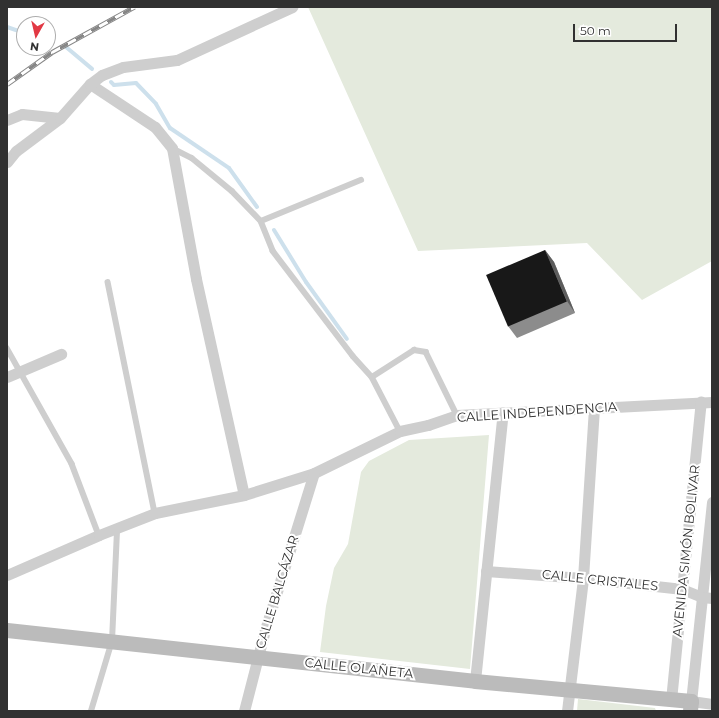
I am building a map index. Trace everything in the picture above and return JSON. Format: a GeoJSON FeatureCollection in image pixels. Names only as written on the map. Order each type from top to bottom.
{"type":"FeatureCollection","features":[{"type":"Feature","properties":{"kind":"street"},"geometry":{"type":"LineString","coordinates":[[7,162],[16,151],[60,118],[90,84],[102,75],[123,67],[177,60],[292,7]]}},
{"type":"Feature","properties":{"kind":"street"},"geometry":{"type":"LineString","coordinates":[[90,84],[155,127],[172,148],[196,279],[244,494]]}},
{"type":"Feature","properties":{"kind":"street"},"geometry":{"type":"LineString","coordinates":[[7,120],[22,114],[60,118]]}},
{"type":"Feature","properties":{"kind":"street"},"geometry":{"type":"LineString","coordinates":[[7,377],[61,354]]}},
{"type":"Feature","properties":{"kind":"street","name":"CALLE INDEPENDENCIA"},"geometry":{"type":"LineString","coordinates":[[7,575],[154,513],[244,494],[314,473],[400,431],[428,425],[457,415],[707,402]]}},
{"type":"Feature","properties":{"kind":"street","name":"AVENIDA SIMÓN BOLIVAR"},"geometry":{"type":"LineString","coordinates":[[671,700],[682,589],[707,402]]}},
{"type":"Feature","properties":{"kind":"street"},"geometry":{"type":"LineString","coordinates":[[567,711],[583,578],[594,408]]}},
{"type":"Feature","properties":{"kind":"street"},"geometry":{"type":"LineString","coordinates":[[475,681],[503,412]]}},
{"type":"Feature","properties":{"kind":"street","name":"CALLE BALCÁZAR"},"geometry":{"type":"LineString","coordinates":[[244,711],[257,657],[314,473]]}},
{"type":"Feature","properties":{"kind":"street","name":"AVENIDA SIMÓN BOLIVAR"},"geometry":{"type":"LineString","coordinates":[[690,706],[707,598],[712,502]]}},
{"type":"Feature","properties":{"kind":"street","name":"CALLE CRISTALES"},"geometry":{"type":"LineString","coordinates":[[486,571],[583,578],[682,589],[707,598]]}},
{"type":"Feature","properties":{"kind":"street","name":"CALLE OLAÑETA"},"geometry":{"type":"LineString","coordinates":[[7,630],[475,681],[671,700],[690,706],[712,704]]}},
{"type":"Feature","properties":{"kind":"lane"},"geometry":{"type":"LineString","coordinates":[[172,148],[192,158],[232,191],[261,222],[273,251],[353,356],[372,377],[400,431]]}},
{"type":"Feature","properties":{"kind":"lane"},"geometry":{"type":"LineString","coordinates":[[261,222],[361,180]]}},
{"type":"Feature","properties":{"kind":"lane"},"geometry":{"type":"LineString","coordinates":[[108,282],[154,513]]}},
{"type":"Feature","properties":{"kind":"lane"},"geometry":{"type":"LineString","coordinates":[[7,348],[72,464],[99,535]]}},
{"type":"Feature","properties":{"kind":"lane"},"geometry":{"type":"LineString","coordinates":[[372,377],[414,350],[426,352],[457,415]]}},
{"type":"Feature","properties":{"kind":"lane"},"geometry":{"type":"LineString","coordinates":[[91,711],[112,641],[117,529]]}},
{"type":"Feature","properties":{"kind":"shaded area"},"geometry":{"type":"Polygon","coordinates":[[[308,7],[712,7],[712,261],[642,300],[587,243],[418,251],[308,7]]]}},
{"type":"Feature","properties":{"kind":"shaded area"},"geometry":{"type":"Polygon","coordinates":[[[489,435],[470,669],[320,652],[326,606],[334,568],[348,544],[361,472],[369,461],[409,440],[489,435]]]}},
{"type":"Feature","properties":{"kind":"shaded area"},"geometry":{"type":"Polygon","coordinates":[[[578,699],[655,708],[656,711],[577,711],[578,699]]]}},
{"type":"Feature","properties":{"kind":"building"},"geometry":{"type":"Polygon","coordinates":[[[545,250],[567,302],[508,327],[486,275],[545,250]]]}},
{"type":"Feature","properties":{"kind":"waterway"},"geometry":{"type":"LineString","coordinates":[[7,27],[16,30]]}},
{"type":"Feature","properties":{"kind":"waterway"},"geometry":{"type":"LineString","coordinates":[[66,47],[92,69]]}},
{"type":"Feature","properties":{"kind":"waterway"},"geometry":{"type":"LineString","coordinates":[[111,82],[114,85],[136,83],[156,104],[170,128],[229,168],[257,207]]}},
{"type":"Feature","properties":{"kind":"waterway"},"geometry":{"type":"LineString","coordinates":[[274,230],[306,282],[347,339]]}},
{"type":"Feature","properties":{"kind":"railway"},"geometry":{"type":"LineString","coordinates":[[7,84],[52,52],[134,7]]}}]}
